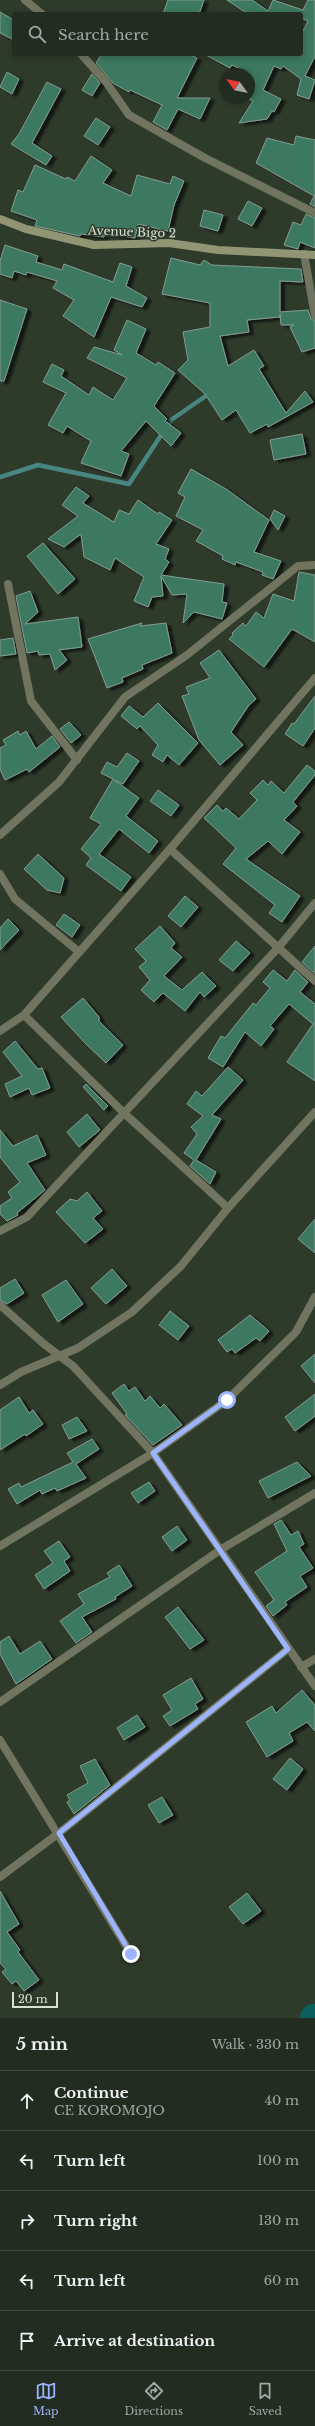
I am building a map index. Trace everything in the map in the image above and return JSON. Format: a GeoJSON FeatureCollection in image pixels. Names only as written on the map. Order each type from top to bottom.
{"type":"FeatureCollection","features":[{"type":"Feature","properties":{"kind":"street"},"geometry":{"type":"LineString","coordinates":[[25,0],[40,12]]}},
{"type":"Feature","properties":{"kind":"street"},"geometry":{"type":"LineString","coordinates":[[83,56],[106,82],[129,115],[205,158],[315,213]]}},
{"type":"Feature","properties":{"kind":"street","name":"Avenue Bigo 2"},"geometry":{"type":"LineString","coordinates":[[0,219],[26,229],[94,245],[168,243],[218,250],[315,254]]}},
{"type":"Feature","properties":{"kind":"street"},"geometry":{"type":"LineString","coordinates":[[304,254],[315,316]]}},
{"type":"Feature","properties":{"kind":"street"},"geometry":{"type":"LineString","coordinates":[[0,835],[59,782],[125,697],[187,655],[298,566],[315,565]]}},
{"type":"Feature","properties":{"kind":"street"},"geometry":{"type":"LineString","coordinates":[[8,584],[31,701],[77,760]]}},
{"type":"Feature","properties":{"kind":"street"},"geometry":{"type":"LineString","coordinates":[[0,1031],[24,1015],[170,849],[315,678]]}},
{"type":"Feature","properties":{"kind":"street"},"geometry":{"type":"LineString","coordinates":[[170,849],[315,982]]}},
{"type":"Feature","properties":{"kind":"street"},"geometry":{"type":"LineString","coordinates":[[0,874],[15,899],[79,952]]}},
{"type":"Feature","properties":{"kind":"street"},"geometry":{"type":"LineString","coordinates":[[0,1231],[27,1218],[278,948],[315,903]]}},
{"type":"Feature","properties":{"kind":"street"},"geometry":{"type":"LineString","coordinates":[[24,1015],[124,1113],[228,1208]]}},
{"type":"Feature","properties":{"kind":"street"},"geometry":{"type":"LineString","coordinates":[[0,1385],[21,1372],[78,1348],[132,1312],[181,1266],[228,1208],[315,1112]]}},
{"type":"Feature","properties":{"kind":"street"},"geometry":{"type":"LineString","coordinates":[[0,1546],[153,1453],[227,1400],[296,1332],[315,1298]]}},
{"type":"Feature","properties":{"kind":"street"},"geometry":{"type":"LineString","coordinates":[[0,1305],[44,1344],[73,1366],[153,1453],[315,1686]]}},
{"type":"Feature","properties":{"kind":"street"},"geometry":{"type":"LineString","coordinates":[[0,1702],[220,1550],[315,1493]]}},
{"type":"Feature","properties":{"kind":"street"},"geometry":{"type":"LineString","coordinates":[[0,1877],[59,1833],[288,1649]]}},
{"type":"Feature","properties":{"kind":"street"},"geometry":{"type":"LineString","coordinates":[[301,1667],[315,1659]]}},
{"type":"Feature","properties":{"kind":"street"},"geometry":{"type":"LineString","coordinates":[[0,1740],[59,1833],[131,1954]]}},
{"type":"Feature","properties":{"kind":"building"},"geometry":{"type":"Polygon","coordinates":[[[168,0],[204,0],[200,12],[164,12],[168,0]]]}},
{"type":"Feature","properties":{"kind":"building"},"geometry":{"type":"Polygon","coordinates":[[[227,0],[252,0],[268,11],[273,0],[303,10],[308,0],[315,0],[315,56],[305,76],[315,80],[309,99],[297,95],[301,79],[283,66],[281,69],[274,66],[263,90],[281,99],[274,112],[272,111],[267,119],[239,123],[251,104],[255,104],[255,68],[238,68],[232,65],[230,68],[208,56],[303,56],[303,31],[308,21],[303,19],[303,12],[245,12],[227,0]]]}},
{"type":"Feature","properties":{"kind":"building"},"geometry":{"type":"Polygon","coordinates":[[[0,12],[12,19],[12,39],[0,33],[0,12]]]}},
{"type":"Feature","properties":{"kind":"building"},"geometry":{"type":"Polygon","coordinates":[[[101,56],[192,56],[197,58],[177,98],[210,98],[200,119],[178,109],[167,130],[153,122],[162,105],[130,90],[129,92],[113,83],[96,63],[101,56]]]}},
{"type":"Feature","properties":{"kind":"building"},"geometry":{"type":"Polygon","coordinates":[[[7,72],[19,79],[12,94],[0,87],[7,72]]]}},
{"type":"Feature","properties":{"kind":"building"},"geometry":{"type":"Polygon","coordinates":[[[92,74],[100,83],[92,96],[82,90],[92,74]]]}},
{"type":"Feature","properties":{"kind":"building"},"geometry":{"type":"Polygon","coordinates":[[[47,82],[61,89],[32,143],[52,156],[46,165],[11,144],[19,134],[47,82]]]}},
{"type":"Feature","properties":{"kind":"building"},"geometry":{"type":"Polygon","coordinates":[[[96,118],[110,127],[98,145],[84,136],[96,118]]]}},
{"type":"Feature","properties":{"kind":"building"},"geometry":{"type":"Polygon","coordinates":[[[296,136],[315,140],[315,207],[310,204],[314,196],[256,163],[267,138],[294,145],[296,136]]]}},
{"type":"Feature","properties":{"kind":"building"},"geometry":{"type":"Polygon","coordinates":[[[91,156],[112,170],[103,183],[131,196],[137,175],[170,184],[173,176],[184,181],[174,205],[168,231],[138,224],[135,238],[105,233],[104,237],[81,234],[80,236],[35,226],[37,220],[11,211],[18,190],[23,192],[35,165],[66,179],[67,177],[75,181],[91,156]]]}},
{"type":"Feature","properties":{"kind":"building"},"geometry":{"type":"Polygon","coordinates":[[[248,201],[262,208],[252,226],[238,219],[248,201]]]}},
{"type":"Feature","properties":{"kind":"building"},"geometry":{"type":"Polygon","coordinates":[[[204,210],[223,215],[218,231],[200,226],[204,210]]]}},
{"type":"Feature","properties":{"kind":"building"},"geometry":{"type":"Polygon","coordinates":[[[306,214],[315,218],[315,248],[300,242],[298,249],[284,245],[293,222],[301,225],[306,214]]]}},
{"type":"Feature","properties":{"kind":"building"},"geometry":{"type":"Polygon","coordinates":[[[5,245],[38,256],[36,262],[62,270],[64,264],[113,282],[120,263],[132,267],[126,286],[147,298],[142,307],[111,297],[94,337],[63,316],[74,300],[53,288],[57,281],[27,272],[26,275],[14,271],[12,278],[0,274],[0,261],[5,245]]]}},
{"type":"Feature","properties":{"kind":"building"},"geometry":{"type":"Polygon","coordinates":[[[171,258],[200,265],[204,260],[212,265],[301,269],[303,282],[280,281],[280,312],[308,310],[311,319],[315,321],[315,348],[302,352],[290,327],[294,325],[281,325],[280,314],[280,317],[247,320],[249,332],[220,336],[228,366],[254,350],[264,366],[259,369],[286,413],[305,391],[313,402],[268,427],[267,424],[250,433],[236,410],[222,420],[205,394],[178,370],[188,360],[183,332],[210,327],[210,303],[162,294],[171,258]]]}},
{"type":"Feature","properties":{"kind":"building"},"geometry":{"type":"Polygon","coordinates":[[[0,300],[27,309],[4,381],[0,381],[0,300]]]}},
{"type":"Feature","properties":{"kind":"building"},"geometry":{"type":"Polygon","coordinates":[[[127,320],[146,329],[136,353],[156,365],[158,362],[175,373],[154,406],[167,419],[165,421],[181,433],[171,446],[146,421],[121,451],[129,454],[121,476],[81,463],[91,441],[67,426],[63,433],[48,425],[66,393],[43,382],[52,364],[64,370],[61,376],[89,395],[93,387],[113,400],[127,378],[87,358],[94,347],[122,355],[114,350],[127,320]]]}},
{"type":"Feature","properties":{"kind":"building"},"geometry":{"type":"Polygon","coordinates":[[[302,434],[306,454],[274,460],[270,440],[302,434]]]}},
{"type":"Feature","properties":{"kind":"building"},"geometry":{"type":"Polygon","coordinates":[[[191,469],[226,489],[269,520],[254,552],[281,561],[273,579],[262,575],[263,572],[236,562],[235,565],[222,559],[223,556],[196,541],[203,530],[176,516],[185,497],[178,493],[191,469]]]}},
{"type":"Feature","properties":{"kind":"building"},"geometry":{"type":"Polygon","coordinates":[[[76,487],[89,496],[83,503],[114,522],[119,510],[129,514],[138,500],[158,514],[159,512],[172,520],[156,544],[169,549],[165,559],[169,562],[161,575],[224,584],[222,602],[227,603],[222,619],[194,612],[183,623],[187,594],[172,595],[161,576],[163,596],[152,597],[148,607],[134,601],[144,577],[115,558],[110,570],[84,557],[81,534],[64,547],[48,539],[78,516],[62,505],[76,487]]]}},
{"type":"Feature","properties":{"kind":"building"},"geometry":{"type":"Polygon","coordinates":[[[274,510],[285,516],[278,530],[270,519],[274,510]]]}},
{"type":"Feature","properties":{"kind":"building"},"geometry":{"type":"Polygon","coordinates":[[[43,543],[75,579],[58,594],[27,556],[43,543]]]}},
{"type":"Feature","properties":{"kind":"building"},"geometry":{"type":"Polygon","coordinates":[[[299,572],[315,575],[315,642],[292,629],[264,667],[229,639],[233,635],[232,633],[243,623],[246,626],[256,612],[264,618],[273,594],[294,601],[299,572]]]}},
{"type":"Feature","properties":{"kind":"building"},"geometry":{"type":"Polygon","coordinates":[[[30,591],[38,612],[25,624],[78,617],[82,647],[59,650],[67,660],[55,670],[50,654],[39,655],[38,651],[27,653],[16,596],[30,591]]]}},
{"type":"Feature","properties":{"kind":"building"},"geometry":{"type":"Polygon","coordinates":[[[142,623],[140,626],[166,623],[172,653],[142,665],[143,669],[122,678],[123,682],[107,688],[88,639],[142,623]]]}},
{"type":"Feature","properties":{"kind":"building"},"geometry":{"type":"Polygon","coordinates":[[[13,638],[16,654],[0,656],[0,640],[13,638]]]}},
{"type":"Feature","properties":{"kind":"building"},"geometry":{"type":"Polygon","coordinates":[[[219,650],[256,699],[249,705],[231,732],[243,745],[220,765],[199,740],[182,696],[189,694],[186,687],[210,678],[200,663],[219,650]]]}},
{"type":"Feature","properties":{"kind":"building"},"geometry":{"type":"Polygon","coordinates":[[[315,696],[315,728],[303,746],[285,734],[292,723],[294,724],[315,696]]]}},
{"type":"Feature","properties":{"kind":"building"},"geometry":{"type":"Polygon","coordinates":[[[158,703],[198,743],[179,765],[167,755],[163,762],[152,755],[158,745],[140,726],[137,729],[121,716],[129,706],[143,717],[158,703]]]}},
{"type":"Feature","properties":{"kind":"building"},"geometry":{"type":"Polygon","coordinates":[[[69,722],[81,735],[71,743],[60,729],[69,722]]]}},
{"type":"Feature","properties":{"kind":"building"},"geometry":{"type":"Polygon","coordinates":[[[18,731],[20,735],[26,731],[36,749],[52,736],[60,747],[29,772],[27,769],[5,780],[0,769],[0,748],[6,745],[3,740],[18,731]]]}},
{"type":"Feature","properties":{"kind":"building"},"geometry":{"type":"Polygon","coordinates":[[[127,753],[139,761],[123,784],[114,780],[139,798],[126,816],[158,841],[149,853],[119,829],[99,854],[131,877],[121,891],[86,865],[91,858],[81,849],[101,824],[90,818],[113,779],[101,773],[107,762],[117,767],[127,753]]]}},
{"type":"Feature","properties":{"kind":"building"},"geometry":{"type":"Polygon","coordinates":[[[307,765],[315,771],[315,775],[293,802],[297,806],[284,820],[300,832],[282,854],[268,841],[246,859],[300,896],[282,922],[269,913],[275,905],[223,864],[236,848],[204,818],[217,805],[223,811],[226,808],[239,819],[257,800],[250,793],[263,780],[268,785],[271,781],[284,793],[307,765]]]}},
{"type":"Feature","properties":{"kind":"building"},"geometry":{"type":"Polygon","coordinates":[[[158,790],[179,805],[171,816],[150,801],[158,790]]]}},
{"type":"Feature","properties":{"kind":"building"},"geometry":{"type":"Polygon","coordinates":[[[38,854],[64,878],[60,893],[47,890],[24,869],[38,854]]]}},
{"type":"Feature","properties":{"kind":"building"},"geometry":{"type":"Polygon","coordinates":[[[185,896],[198,907],[181,927],[168,916],[185,896]]]}},
{"type":"Feature","properties":{"kind":"building"},"geometry":{"type":"Polygon","coordinates":[[[64,914],[80,925],[72,937],[56,925],[64,914]]]}},
{"type":"Feature","properties":{"kind":"building"},"geometry":{"type":"Polygon","coordinates":[[[8,919],[19,930],[0,950],[0,928],[8,919]]]}},
{"type":"Feature","properties":{"kind":"building"},"geometry":{"type":"Polygon","coordinates":[[[160,926],[175,943],[171,948],[182,957],[164,976],[182,990],[202,972],[216,986],[204,997],[200,992],[185,1011],[163,993],[154,1002],[141,990],[150,980],[139,967],[146,961],[135,949],[160,926]]]}},
{"type":"Feature","properties":{"kind":"building"},"geometry":{"type":"Polygon","coordinates":[[[236,941],[250,953],[233,971],[219,960],[236,941]]]}},
{"type":"Feature","properties":{"kind":"building"},"geometry":{"type":"Polygon","coordinates":[[[315,946],[315,974],[302,962],[315,946]]]}},
{"type":"Feature","properties":{"kind":"building"},"geometry":{"type":"Polygon","coordinates":[[[273,970],[287,981],[295,970],[308,982],[300,992],[315,1004],[315,1081],[287,1062],[313,1024],[289,1004],[270,1026],[274,1029],[261,1046],[245,1032],[223,1067],[208,1058],[221,1036],[225,1038],[253,1003],[256,1005],[270,988],[263,982],[273,970]]]}},
{"type":"Feature","properties":{"kind":"building"},"geometry":{"type":"Polygon","coordinates":[[[83,998],[99,1017],[99,1021],[123,1045],[106,1063],[61,1017],[83,998]]]}},
{"type":"Feature","properties":{"kind":"building"},"geometry":{"type":"Polygon","coordinates":[[[15,1041],[38,1069],[42,1068],[50,1088],[32,1095],[29,1088],[10,1097],[5,1084],[22,1076],[3,1052],[15,1041]]]}},
{"type":"Feature","properties":{"kind":"building"},"geometry":{"type":"Polygon","coordinates":[[[228,1067],[243,1080],[212,1115],[221,1119],[196,1160],[216,1172],[210,1184],[190,1166],[194,1160],[184,1153],[197,1134],[191,1127],[203,1116],[187,1104],[196,1091],[202,1096],[228,1067]]]}},
{"type":"Feature","properties":{"kind":"building"},"geometry":{"type":"Polygon","coordinates":[[[86,1084],[108,1106],[104,1110],[83,1087],[86,1084]]]}},
{"type":"Feature","properties":{"kind":"building"},"geometry":{"type":"Polygon","coordinates":[[[87,1114],[100,1130],[79,1147],[67,1132],[87,1114]]]}},
{"type":"Feature","properties":{"kind":"building"},"geometry":{"type":"Polygon","coordinates":[[[0,1130],[13,1146],[37,1135],[46,1155],[27,1163],[45,1190],[17,1213],[18,1215],[7,1221],[0,1214],[0,1206],[12,1198],[8,1192],[20,1182],[0,1157],[0,1130]]]}},
{"type":"Feature","properties":{"kind":"building"},"geometry":{"type":"Polygon","coordinates":[[[87,1192],[102,1211],[93,1218],[103,1229],[85,1243],[56,1212],[70,1199],[77,1201],[87,1192]]]}},
{"type":"Feature","properties":{"kind":"building"},"geometry":{"type":"Polygon","coordinates":[[[315,1219],[315,1253],[298,1239],[315,1219]]]}},
{"type":"Feature","properties":{"kind":"building"},"geometry":{"type":"Polygon","coordinates":[[[112,1269],[127,1286],[106,1304],[91,1288],[112,1269]]]}},
{"type":"Feature","properties":{"kind":"building"},"geometry":{"type":"Polygon","coordinates":[[[15,1279],[24,1293],[7,1304],[0,1300],[0,1288],[15,1279]]]}},
{"type":"Feature","properties":{"kind":"building"},"geometry":{"type":"Polygon","coordinates":[[[66,1280],[83,1304],[58,1322],[42,1295],[66,1280]]]}},
{"type":"Feature","properties":{"kind":"building"},"geometry":{"type":"Polygon","coordinates":[[[170,1311],[189,1326],[178,1340],[159,1325],[170,1311]]]}},
{"type":"Feature","properties":{"kind":"building"},"geometry":{"type":"Polygon","coordinates":[[[250,1315],[269,1331],[260,1341],[256,1338],[235,1353],[232,1349],[227,1352],[218,1340],[250,1315]]]}},
{"type":"Feature","properties":{"kind":"building"},"geometry":{"type":"Polygon","coordinates":[[[315,1354],[315,1383],[301,1366],[315,1354]]]}},
{"type":"Feature","properties":{"kind":"building"},"geometry":{"type":"Polygon","coordinates":[[[124,1384],[129,1391],[135,1387],[145,1401],[150,1396],[160,1408],[164,1404],[182,1425],[153,1445],[125,1415],[127,1414],[112,1393],[124,1384]]]}},
{"type":"Feature","properties":{"kind":"building"},"geometry":{"type":"Polygon","coordinates":[[[315,1394],[315,1416],[295,1431],[285,1417],[315,1394]]]}},
{"type":"Feature","properties":{"kind":"building"},"geometry":{"type":"Polygon","coordinates":[[[19,1397],[29,1413],[33,1410],[43,1424],[26,1436],[25,1434],[0,1450],[0,1410],[19,1397]]]}},
{"type":"Feature","properties":{"kind":"building"},"geometry":{"type":"Polygon","coordinates":[[[77,1417],[87,1431],[69,1439],[62,1425],[77,1417]]]}},
{"type":"Feature","properties":{"kind":"building"},"geometry":{"type":"Polygon","coordinates":[[[92,1439],[99,1449],[76,1464],[86,1478],[57,1491],[55,1488],[42,1494],[40,1490],[17,1504],[8,1489],[19,1483],[21,1487],[73,1462],[67,1453],[92,1439]]]}},
{"type":"Feature","properties":{"kind":"building"},"geometry":{"type":"Polygon","coordinates":[[[297,1462],[311,1476],[268,1498],[259,1481],[297,1462]]]}},
{"type":"Feature","properties":{"kind":"building"},"geometry":{"type":"Polygon","coordinates":[[[149,1482],[155,1491],[138,1503],[131,1493],[149,1482]]]}},
{"type":"Feature","properties":{"kind":"building"},"geometry":{"type":"Polygon","coordinates":[[[281,1520],[291,1535],[298,1531],[304,1544],[299,1547],[313,1568],[300,1576],[307,1587],[285,1602],[287,1605],[273,1616],[266,1606],[274,1600],[255,1572],[287,1551],[274,1524],[281,1520]]]}},
{"type":"Feature","properties":{"kind":"building"},"geometry":{"type":"Polygon","coordinates":[[[177,1526],[187,1540],[172,1551],[162,1537],[177,1526]]]}},
{"type":"Feature","properties":{"kind":"building"},"geometry":{"type":"Polygon","coordinates":[[[59,1541],[70,1557],[64,1561],[70,1571],[44,1589],[35,1575],[53,1563],[44,1551],[59,1541]]]}},
{"type":"Feature","properties":{"kind":"building"},"geometry":{"type":"Polygon","coordinates":[[[119,1565],[132,1586],[115,1597],[116,1599],[82,1617],[92,1632],[76,1643],[60,1621],[84,1604],[78,1594],[110,1577],[107,1573],[119,1565]]]}},
{"type":"Feature","properties":{"kind":"building"},"geometry":{"type":"Polygon","coordinates":[[[178,1607],[204,1640],[190,1649],[165,1617],[178,1607]]]}},
{"type":"Feature","properties":{"kind":"building"},"geometry":{"type":"Polygon","coordinates":[[[9,1636],[20,1654],[40,1641],[52,1659],[16,1684],[0,1654],[0,1642],[9,1636]]]}},
{"type":"Feature","properties":{"kind":"building"},"geometry":{"type":"Polygon","coordinates":[[[191,1678],[203,1699],[195,1704],[198,1709],[170,1726],[163,1716],[172,1710],[163,1695],[191,1678]]]}},
{"type":"Feature","properties":{"kind":"building"},"geometry":{"type":"Polygon","coordinates":[[[302,1690],[315,1705],[315,1731],[307,1722],[289,1733],[293,1741],[267,1757],[246,1722],[272,1706],[276,1713],[302,1690]]]}},
{"type":"Feature","properties":{"kind":"building"},"geometry":{"type":"Polygon","coordinates":[[[137,1715],[145,1727],[124,1740],[117,1728],[137,1715]]]}},
{"type":"Feature","properties":{"kind":"building"},"geometry":{"type":"Polygon","coordinates":[[[290,1758],[303,1769],[287,1790],[273,1779],[290,1758]]]}},
{"type":"Feature","properties":{"kind":"building"},"geometry":{"type":"Polygon","coordinates":[[[95,1759],[110,1785],[74,1814],[67,1802],[70,1800],[67,1795],[88,1783],[80,1766],[95,1759]]]}},
{"type":"Feature","properties":{"kind":"building"},"geometry":{"type":"Polygon","coordinates":[[[162,1797],[173,1815],[159,1823],[148,1805],[162,1797]]]}},
{"type":"Feature","properties":{"kind":"building"},"geometry":{"type":"Polygon","coordinates":[[[0,1891],[19,1924],[7,1932],[20,1950],[18,1952],[39,1980],[24,1991],[16,1981],[12,1984],[2,1972],[6,1969],[0,1963],[0,1891]]]}},
{"type":"Feature","properties":{"kind":"building"},"geometry":{"type":"Polygon","coordinates":[[[247,1893],[261,1911],[243,1924],[229,1907],[247,1893]]]}},
{"type":"Feature","properties":{"kind":"waterway"},"geometry":{"type":"LineString","coordinates":[[0,477],[38,465],[129,484],[171,420],[210,393]]}},
{"type":"Feature","properties":{"kind":"route"},"geometry":{"type":"LineString","coordinates":[[131,1954],[59,1833],[288,1649],[153,1453],[227,1400]]}}]}
